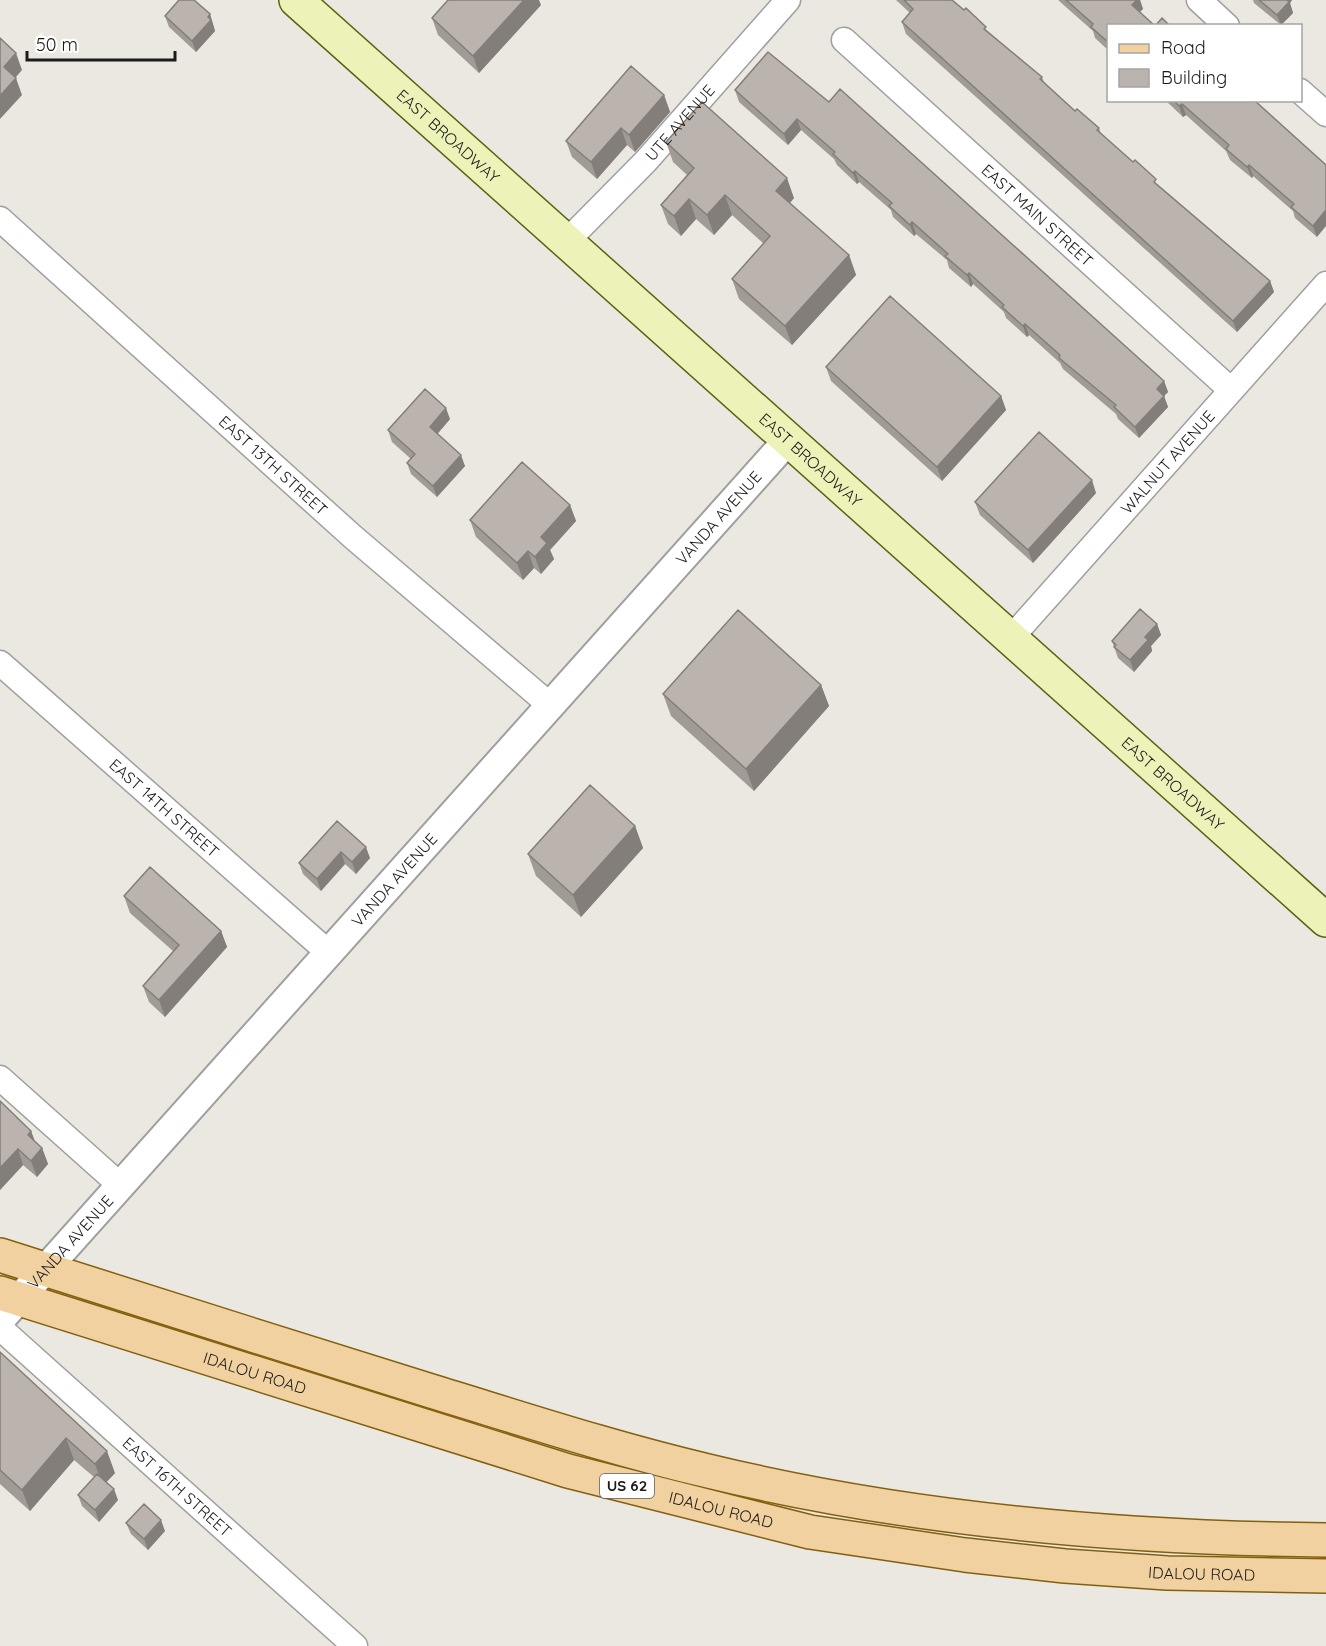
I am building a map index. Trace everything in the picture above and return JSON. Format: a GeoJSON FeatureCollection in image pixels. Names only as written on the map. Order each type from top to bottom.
{"type":"FeatureCollection","features":[{"type":"Feature","properties":{"kind":"main road","name":"EAST BROADWAY"},"geometry":{"type":"LineString","coordinates":[[296,0],[1326,920]]}},
{"type":"Feature","properties":{"kind":"main road","name":"US 62"},"geometry":{"type":"LineString","coordinates":[[0,1255],[635,1453],[742,1479],[908,1509],[1035,1525],[1146,1535],[1326,1540]]}},
{"type":"Feature","properties":{"kind":"main road","name":"IDALOU ROAD"},"geometry":{"type":"LineString","coordinates":[[6,1304],[568,1471],[810,1532],[965,1555],[1065,1566],[1178,1574],[1326,1576]]}},
{"type":"Feature","properties":{"kind":"street","name":"UTE AVENUE"},"geometry":{"type":"LineString","coordinates":[[566,242],[653,153],[788,0]]}},
{"type":"Feature","properties":{"kind":"street"},"geometry":{"type":"LineString","coordinates":[[1198,0],[1225,24]]}},
{"type":"Feature","properties":{"kind":"street","name":"EAST MAIN STREET"},"geometry":{"type":"LineString","coordinates":[[844,40],[1231,390]]}},
{"type":"Feature","properties":{"kind":"street"},"geometry":{"type":"LineString","coordinates":[[1302,93],[1326,114]]}},
{"type":"Feature","properties":{"kind":"street","name":"EAST 13TH STREET"},"geometry":{"type":"LineString","coordinates":[[0,219],[353,537],[551,706]]}},
{"type":"Feature","properties":{"kind":"street","name":"WALNUT AVENUE"},"geometry":{"type":"LineString","coordinates":[[1010,639],[1326,284]]}},
{"type":"Feature","properties":{"kind":"street","name":"VANDA AVENUE"},"geometry":{"type":"LineString","coordinates":[[6,1304],[46,1270],[788,440]]}},
{"type":"Feature","properties":{"kind":"street","name":"EAST 14TH STREET"},"geometry":{"type":"LineString","coordinates":[[0,663],[329,953]]}},
{"type":"Feature","properties":{"kind":"street"},"geometry":{"type":"LineString","coordinates":[[0,1078],[120,1185]]}},
{"type":"Feature","properties":{"kind":"street","name":"EAST 16TH STREET"},"geometry":{"type":"LineString","coordinates":[[0,1328],[355,1646]]}},
{"type":"Feature","properties":{"kind":"building"},"geometry":{"type":"Polygon","coordinates":[[[179,0],[194,0],[210,14],[208,17],[211,20],[192,41],[165,16],[179,0]]]}},
{"type":"Feature","properties":{"kind":"building"},"geometry":{"type":"Polygon","coordinates":[[[448,0],[524,0],[473,56],[432,18],[448,0]]]}},
{"type":"Feature","properties":{"kind":"building"},"geometry":{"type":"Polygon","coordinates":[[[904,0],[952,0],[964,10],[966,8],[986,27],[984,29],[1042,77],[1040,79],[1075,111],[1077,109],[1133,162],[1135,160],[1156,179],[1154,182],[1270,281],[1233,321],[902,22],[913,9],[904,0]]]}},
{"type":"Feature","properties":{"kind":"building"},"geometry":{"type":"Polygon","coordinates":[[[1066,0],[1137,0],[1132,5],[1153,24],[1107,24],[1107,41],[1091,27],[1093,24],[1066,0]]]}},
{"type":"Feature","properties":{"kind":"building"},"geometry":{"type":"Polygon","coordinates":[[[1259,0],[1287,0],[1289,2],[1277,15],[1259,0]]]}},
{"type":"Feature","properties":{"kind":"building"},"geometry":{"type":"Polygon","coordinates":[[[1162,18],[1168,24],[1157,24],[1162,18]]]}},
{"type":"Feature","properties":{"kind":"building"},"geometry":{"type":"Polygon","coordinates":[[[0,38],[16,53],[4,67],[16,78],[0,96],[0,38]]]}},
{"type":"Feature","properties":{"kind":"building"},"geometry":{"type":"Polygon","coordinates":[[[768,52],[829,102],[840,89],[1164,381],[1157,389],[1164,396],[1135,427],[1114,407],[1116,405],[1059,358],[1060,355],[1025,324],[1023,326],[1002,307],[1004,305],[969,273],[967,275],[945,256],[948,254],[912,222],[910,225],[889,206],[892,203],[855,171],[853,173],[833,154],[835,152],[797,119],[784,134],[735,90],[768,52]]]}},
{"type":"Feature","properties":{"kind":"building"},"geometry":{"type":"Polygon","coordinates":[[[631,66],[664,95],[629,135],[621,128],[591,162],[566,141],[631,66]]]}},
{"type":"Feature","properties":{"kind":"building"},"geometry":{"type":"Polygon","coordinates":[[[702,102],[787,178],[776,191],[849,255],[785,326],[732,279],[770,236],[725,195],[707,215],[689,199],[674,216],[661,205],[694,168],[666,142],[702,102]]]}},
{"type":"Feature","properties":{"kind":"building"},"geometry":{"type":"Polygon","coordinates":[[[1175,102],[1256,102],[1326,165],[1326,210],[1313,226],[1291,207],[1294,204],[1249,165],[1247,167],[1226,149],[1229,145],[1182,104],[1179,106],[1175,102]]]}},
{"type":"Feature","properties":{"kind":"building"},"geometry":{"type":"Polygon","coordinates":[[[890,296],[1001,396],[937,467],[826,367],[890,296]]]}},
{"type":"Feature","properties":{"kind":"building"},"geometry":{"type":"Polygon","coordinates":[[[425,389],[446,408],[430,427],[461,455],[433,486],[407,463],[415,454],[388,430],[425,389]]]}},
{"type":"Feature","properties":{"kind":"building"},"geometry":{"type":"Polygon","coordinates":[[[1039,432],[1092,480],[1028,550],[975,502],[1039,432]]]}},
{"type":"Feature","properties":{"kind":"building"},"geometry":{"type":"Polygon","coordinates":[[[522,462],[570,505],[541,537],[547,543],[535,557],[528,551],[517,563],[470,520],[522,462]]]}},
{"type":"Feature","properties":{"kind":"building"},"geometry":{"type":"Polygon","coordinates":[[[1140,609],[1157,624],[1145,637],[1148,640],[1130,660],[1114,647],[1116,645],[1112,641],[1140,609]]]}},
{"type":"Feature","properties":{"kind":"building"},"geometry":{"type":"Polygon","coordinates":[[[738,610],[821,685],[746,769],[663,694],[738,610]]]}},
{"type":"Feature","properties":{"kind":"building"},"geometry":{"type":"Polygon","coordinates":[[[590,785],[635,826],[573,895],[528,854],[590,785]]]}},
{"type":"Feature","properties":{"kind":"building"},"geometry":{"type":"Polygon","coordinates":[[[337,821],[366,847],[352,862],[341,852],[317,879],[299,863],[337,821]]]}},
{"type":"Feature","properties":{"kind":"building"},"geometry":{"type":"Polygon","coordinates":[[[150,867],[221,931],[159,1000],[143,986],[179,945],[124,896],[150,867]]]}},
{"type":"Feature","properties":{"kind":"building"},"geometry":{"type":"Polygon","coordinates":[[[0,1101],[31,1131],[28,1135],[42,1148],[31,1161],[18,1149],[0,1168],[0,1101]]]}},
{"type":"Feature","properties":{"kind":"building"},"geometry":{"type":"Polygon","coordinates":[[[0,1352],[107,1451],[95,1464],[66,1438],[22,1490],[0,1470],[0,1352]]]}},
{"type":"Feature","properties":{"kind":"building"},"geometry":{"type":"Polygon","coordinates":[[[97,1474],[114,1489],[95,1510],[78,1495],[97,1474]]]}},
{"type":"Feature","properties":{"kind":"building"},"geometry":{"type":"Polygon","coordinates":[[[144,1504],[161,1520],[144,1539],[126,1523],[144,1504]]]}}]}
